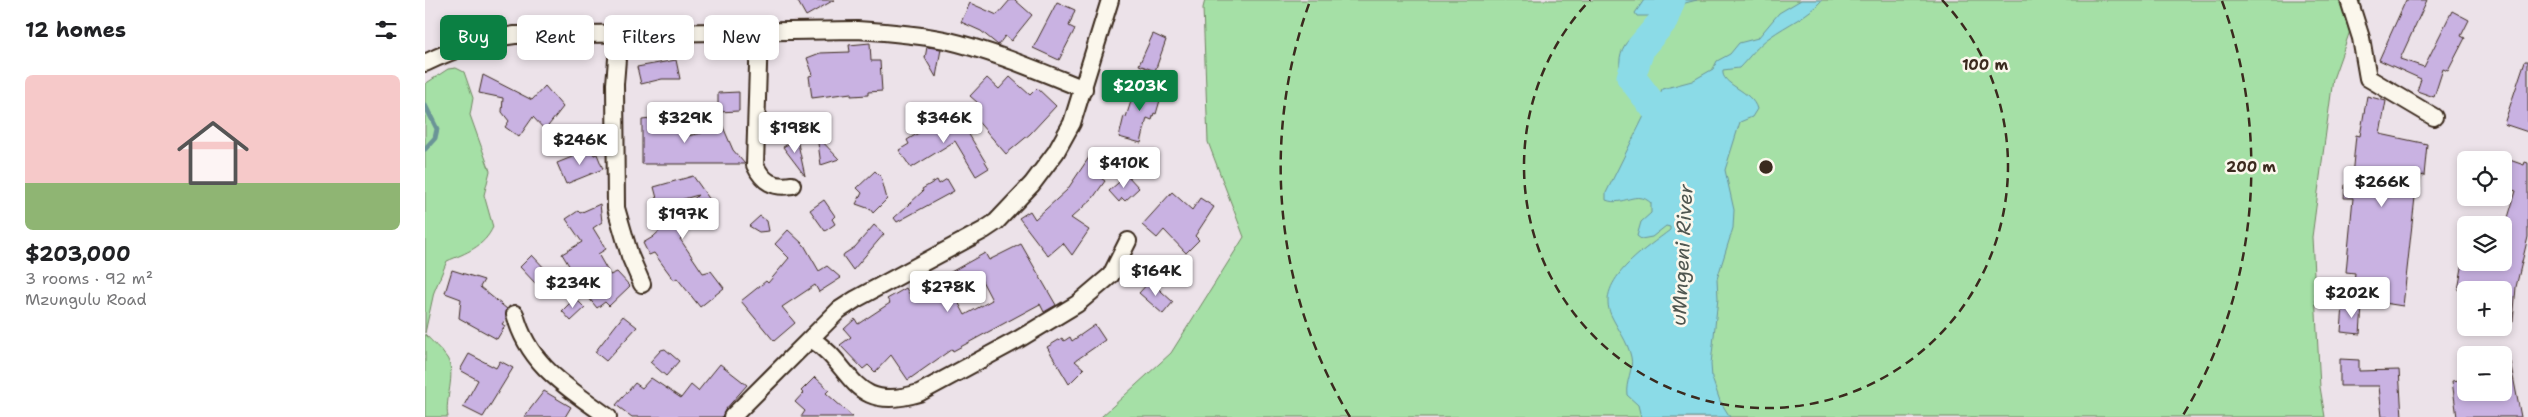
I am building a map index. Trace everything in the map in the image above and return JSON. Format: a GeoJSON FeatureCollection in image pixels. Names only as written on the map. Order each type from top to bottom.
{"type":"FeatureCollection","features":[{"type":"Feature","properties":{"kind":"street"},"geometry":{"type":"LineString","coordinates":[[731,417],[839,310],[856,298],[975,236],[996,222],[1032,184],[1056,152],[1072,122],[1084,89],[1110,0]]}},
{"type":"Feature","properties":{"kind":"street"},"geometry":{"type":"LineString","coordinates":[[2349,0],[2361,38],[2368,78],[2433,117]]}},
{"type":"Feature","properties":{"kind":"street"},"geometry":{"type":"LineString","coordinates":[[779,32],[857,30],[909,34],[947,40],[992,54],[1084,89]]}},
{"type":"Feature","properties":{"kind":"street"},"geometry":{"type":"LineString","coordinates":[[425,63],[491,38],[515,35],[604,34]]}},
{"type":"Feature","properties":{"kind":"street"},"geometry":{"type":"LineString","coordinates":[[617,60],[615,84],[616,208],[630,256],[642,284]]}},
{"type":"Feature","properties":{"kind":"street"},"geometry":{"type":"LineString","coordinates":[[758,60],[755,165],[764,180],[782,186],[792,185]]}},
{"type":"Feature","properties":{"kind":"street"},"geometry":{"type":"LineString","coordinates":[[811,339],[827,351],[859,389],[889,398],[903,398],[919,393],[1019,340],[1077,304],[1111,275],[1128,241]]}},
{"type":"Feature","properties":{"kind":"street"},"geometry":{"type":"LineString","coordinates":[[515,314],[519,331],[535,358],[569,388],[608,417]]}},
{"type":"Feature","properties":{"kind":"green space"},"geometry":{"type":"Polygon","coordinates":[[[1205,0],[2361,0],[2333,79],[2312,237],[2320,387],[2325,417],[1101,417],[1171,353],[1244,237],[1208,142],[1203,8],[1205,0]]]}},
{"type":"Feature","properties":{"kind":"green space"},"geometry":{"type":"Polygon","coordinates":[[[456,68],[464,72],[473,98],[470,115],[490,171],[484,195],[493,227],[485,240],[468,252],[447,261],[434,292],[425,333],[425,84],[448,69],[456,68]]]}},
{"type":"Feature","properties":{"kind":"green space"},"geometry":{"type":"Polygon","coordinates":[[[425,334],[445,355],[450,364],[451,379],[447,410],[448,417],[425,417],[425,334]]]}},
{"type":"Feature","properties":{"kind":"water"},"geometry":{"type":"Polygon","coordinates":[[[1644,0],[1697,0],[1685,3],[1670,28],[1645,48],[1641,63],[1633,71],[1625,71],[1620,67],[1622,50],[1632,36],[1660,18],[1659,16],[1637,16],[1635,13],[1644,0]]]}},
{"type":"Feature","properties":{"kind":"water"},"geometry":{"type":"Polygon","coordinates":[[[1801,0],[1822,0],[1804,16],[1766,40],[1739,68],[1723,70],[1726,80],[1749,97],[1757,109],[1752,117],[1740,122],[1725,170],[1734,210],[1733,228],[1717,279],[1718,298],[1711,364],[1712,378],[1720,401],[1730,417],[1641,417],[1638,405],[1627,395],[1632,362],[1630,351],[1611,315],[1608,302],[1610,289],[1626,266],[1670,230],[1670,227],[1666,226],[1652,237],[1641,239],[1637,236],[1641,222],[1651,213],[1651,203],[1640,198],[1612,202],[1606,200],[1606,193],[1645,114],[1658,100],[1662,89],[1692,81],[1713,69],[1717,61],[1730,54],[1739,43],[1758,38],[1779,13],[1801,0]]]}},
{"type":"Feature","properties":{"kind":"building"},"geometry":{"type":"Polygon","coordinates":[[[797,0],[834,0],[806,16],[797,0]]]}},
{"type":"Feature","properties":{"kind":"building"},"geometry":{"type":"Polygon","coordinates":[[[1010,0],[1015,0],[1032,15],[1011,41],[1005,36],[998,45],[981,31],[961,22],[970,3],[997,15],[1010,0]]]}},
{"type":"Feature","properties":{"kind":"building"},"geometry":{"type":"Polygon","coordinates":[[[2406,0],[2427,0],[2400,59],[2424,67],[2452,11],[2469,20],[2461,36],[2465,38],[2448,71],[2443,69],[2434,97],[2417,91],[2421,79],[2379,60],[2406,0]]]}},
{"type":"Feature","properties":{"kind":"building"},"geometry":{"type":"Polygon","coordinates":[[[1057,2],[1075,10],[1069,26],[1075,29],[1059,60],[1033,48],[1057,2]]]}},
{"type":"Feature","properties":{"kind":"building"},"geometry":{"type":"Polygon","coordinates":[[[1153,34],[1166,40],[1155,71],[1139,65],[1153,34]]]}},
{"type":"Feature","properties":{"kind":"building"},"geometry":{"type":"Polygon","coordinates":[[[870,43],[871,61],[880,61],[882,91],[868,92],[868,95],[851,96],[851,93],[812,98],[809,76],[813,75],[807,58],[820,53],[850,52],[849,45],[870,43]]]}},
{"type":"Feature","properties":{"kind":"building"},"geometry":{"type":"Polygon","coordinates":[[[927,47],[941,49],[936,77],[925,58],[927,47]]]}},
{"type":"Feature","properties":{"kind":"building"},"geometry":{"type":"Polygon","coordinates":[[[676,60],[680,79],[662,79],[641,84],[637,67],[676,60]]]}},
{"type":"Feature","properties":{"kind":"building"},"geometry":{"type":"Polygon","coordinates":[[[2525,61],[2528,61],[2528,132],[2504,124],[2525,61]]]}},
{"type":"Feature","properties":{"kind":"building"},"geometry":{"type":"Polygon","coordinates":[[[483,75],[532,100],[545,86],[563,107],[545,130],[533,117],[519,137],[505,127],[509,121],[502,112],[503,98],[479,93],[483,75]]]}},
{"type":"Feature","properties":{"kind":"building"},"geometry":{"type":"Polygon","coordinates":[[[1010,77],[1030,95],[1037,88],[1056,106],[1030,134],[1006,154],[968,110],[978,103],[970,96],[987,78],[999,89],[1010,77]]]}},
{"type":"Feature","properties":{"kind":"building"},"geometry":{"type":"Polygon","coordinates":[[[1140,83],[1163,90],[1156,114],[1154,113],[1152,120],[1147,118],[1141,143],[1119,137],[1124,116],[1126,117],[1134,92],[1137,92],[1140,83]]]}},
{"type":"Feature","properties":{"kind":"building"},"geometry":{"type":"Polygon","coordinates":[[[739,92],[739,111],[718,112],[718,93],[739,92]]]}},
{"type":"Feature","properties":{"kind":"building"},"geometry":{"type":"Polygon","coordinates":[[[2367,96],[2386,101],[2380,134],[2427,144],[2424,176],[2421,175],[2420,188],[2416,188],[2403,306],[2352,298],[2355,273],[2346,272],[2353,198],[2344,198],[2345,185],[2351,186],[2356,135],[2360,136],[2367,96]]]}},
{"type":"Feature","properties":{"kind":"building"},"geometry":{"type":"Polygon","coordinates":[[[948,115],[951,121],[958,116],[989,168],[976,176],[955,141],[911,168],[899,150],[909,144],[907,140],[948,115]]]}},
{"type":"Feature","properties":{"kind":"building"},"geometry":{"type":"Polygon","coordinates":[[[679,116],[682,137],[702,133],[702,129],[720,120],[733,150],[745,164],[642,164],[642,120],[679,116]]]}},
{"type":"Feature","properties":{"kind":"building"},"geometry":{"type":"Polygon","coordinates":[[[817,136],[839,159],[821,165],[817,136]]]}},
{"type":"Feature","properties":{"kind":"building"},"geometry":{"type":"Polygon","coordinates":[[[797,139],[805,176],[783,147],[797,139]]]}},
{"type":"Feature","properties":{"kind":"building"},"geometry":{"type":"Polygon","coordinates":[[[592,149],[594,155],[597,154],[603,169],[566,184],[557,163],[592,149]]]}},
{"type":"Feature","properties":{"kind":"building"},"geometry":{"type":"Polygon","coordinates":[[[1094,150],[1105,158],[1094,173],[1105,181],[1093,198],[1071,218],[1089,230],[1072,255],[1063,243],[1048,256],[1019,218],[1030,211],[1035,219],[1067,190],[1094,150]]]}},
{"type":"Feature","properties":{"kind":"building"},"geometry":{"type":"Polygon","coordinates":[[[2512,161],[2524,165],[2525,162],[2528,163],[2528,237],[2516,287],[2512,322],[2512,281],[2460,281],[2461,271],[2512,271],[2512,216],[2508,216],[2516,191],[2512,190],[2512,161]]]}},
{"type":"Feature","properties":{"kind":"building"},"geometry":{"type":"Polygon","coordinates":[[[875,171],[881,177],[887,199],[873,213],[870,209],[856,204],[862,193],[857,188],[875,171]]]}},
{"type":"Feature","properties":{"kind":"building"},"geometry":{"type":"Polygon","coordinates":[[[1127,175],[1139,188],[1125,201],[1122,198],[1119,202],[1109,191],[1127,175]]]}},
{"type":"Feature","properties":{"kind":"building"},"geometry":{"type":"Polygon","coordinates":[[[693,176],[713,204],[683,226],[675,220],[686,234],[680,239],[703,273],[711,271],[724,288],[700,307],[677,278],[674,280],[654,253],[649,255],[643,243],[653,237],[698,195],[659,206],[654,187],[693,176]]]}},
{"type":"Feature","properties":{"kind":"building"},"geometry":{"type":"Polygon","coordinates":[[[947,179],[954,191],[897,222],[894,218],[923,191],[922,189],[937,180],[939,184],[947,179]]]}},
{"type":"Feature","properties":{"kind":"building"},"geometry":{"type":"Polygon","coordinates":[[[1172,192],[1192,210],[1200,198],[1214,207],[1195,236],[1199,240],[1186,253],[1164,230],[1157,238],[1142,225],[1172,192]]]}},
{"type":"Feature","properties":{"kind":"building"},"geometry":{"type":"Polygon","coordinates":[[[824,200],[835,216],[832,219],[835,224],[825,231],[810,210],[824,200]]]}},
{"type":"Feature","properties":{"kind":"building"},"geometry":{"type":"Polygon","coordinates":[[[600,204],[602,222],[593,228],[606,249],[598,254],[610,275],[617,272],[630,286],[609,306],[605,302],[597,308],[588,297],[562,254],[582,242],[566,219],[578,211],[580,213],[600,204]]]}},
{"type":"Feature","properties":{"kind":"building"},"geometry":{"type":"Polygon","coordinates":[[[760,216],[767,221],[769,231],[759,232],[749,226],[760,216]]]}},
{"type":"Feature","properties":{"kind":"building"},"geometry":{"type":"Polygon","coordinates":[[[874,225],[884,234],[853,270],[843,256],[855,247],[874,225]]]}},
{"type":"Feature","properties":{"kind":"building"},"geometry":{"type":"Polygon","coordinates":[[[788,230],[804,245],[819,271],[827,266],[841,278],[819,292],[815,285],[782,307],[795,323],[774,341],[741,301],[766,281],[768,283],[789,258],[775,244],[788,230]]]}},
{"type":"Feature","properties":{"kind":"building"},"geometry":{"type":"Polygon","coordinates":[[[1021,244],[1056,305],[1044,312],[1040,304],[953,351],[952,349],[908,380],[891,355],[875,372],[868,365],[863,369],[840,345],[851,337],[844,329],[855,319],[858,324],[890,303],[887,299],[906,288],[912,299],[949,273],[985,253],[989,260],[1021,244]],[[979,275],[953,292],[965,315],[992,300],[979,275]]]}},
{"type":"Feature","properties":{"kind":"building"},"geometry":{"type":"Polygon","coordinates":[[[532,255],[549,273],[536,284],[520,267],[532,255]]]}},
{"type":"Feature","properties":{"kind":"building"},"geometry":{"type":"Polygon","coordinates":[[[452,270],[484,280],[480,287],[507,309],[506,319],[502,324],[505,326],[497,339],[459,318],[461,299],[445,293],[452,270]]]}},
{"type":"Feature","properties":{"kind":"building"},"geometry":{"type":"Polygon","coordinates":[[[1150,281],[1173,302],[1163,314],[1139,293],[1150,281]]]}},
{"type":"Feature","properties":{"kind":"building"},"geometry":{"type":"Polygon","coordinates":[[[575,298],[585,308],[571,321],[562,311],[575,298]]]}},
{"type":"Feature","properties":{"kind":"building"},"geometry":{"type":"Polygon","coordinates":[[[2343,305],[2362,306],[2360,334],[2341,332],[2343,305]]]}},
{"type":"Feature","properties":{"kind":"building"},"geometry":{"type":"Polygon","coordinates":[[[623,316],[637,327],[606,361],[595,352],[623,316]]]}},
{"type":"Feature","properties":{"kind":"building"},"geometry":{"type":"Polygon","coordinates":[[[1095,325],[1105,340],[1075,361],[1084,369],[1069,384],[1047,347],[1062,338],[1064,341],[1070,337],[1072,341],[1095,325]]]}},
{"type":"Feature","properties":{"kind":"building"},"geometry":{"type":"Polygon","coordinates":[[[665,349],[679,361],[666,376],[650,362],[661,350],[665,349]]]}},
{"type":"Feature","properties":{"kind":"building"},"geometry":{"type":"Polygon","coordinates":[[[469,354],[496,368],[500,361],[513,368],[483,417],[463,407],[478,380],[460,370],[469,354]]]}},
{"type":"Feature","properties":{"kind":"building"},"geometry":{"type":"Polygon","coordinates":[[[2340,359],[2359,360],[2359,371],[2399,370],[2402,417],[2382,417],[2379,386],[2340,386],[2340,359]]]}},
{"type":"Feature","properties":{"kind":"building"},"geometry":{"type":"Polygon","coordinates":[[[720,364],[747,385],[725,410],[722,417],[632,417],[616,405],[635,383],[642,388],[651,378],[681,398],[691,385],[698,391],[720,364]]]}},
{"type":"Feature","properties":{"kind":"building"},"geometry":{"type":"Polygon","coordinates":[[[2512,371],[2521,417],[2457,417],[2452,381],[2457,380],[2457,401],[2512,401],[2512,371]]]}},
{"type":"Feature","properties":{"kind":"building"},"geometry":{"type":"Polygon","coordinates":[[[815,377],[829,390],[826,393],[853,417],[801,417],[805,411],[795,402],[803,393],[801,391],[815,377]]]}},
{"type":"Feature","properties":{"kind":"building"},"geometry":{"type":"Polygon","coordinates":[[[544,391],[571,407],[565,417],[524,417],[544,391]]]}},
{"type":"Feature","properties":{"kind":"waterway","name":"uMngeni River"},"geometry":{"type":"LineString","coordinates":[[1671,0],[1663,21],[1641,47],[1631,77],[1677,137]]}},
{"type":"Feature","properties":{"kind":"waterway"},"geometry":{"type":"LineString","coordinates":[[425,105],[437,129],[435,138],[425,149]]}}]}
